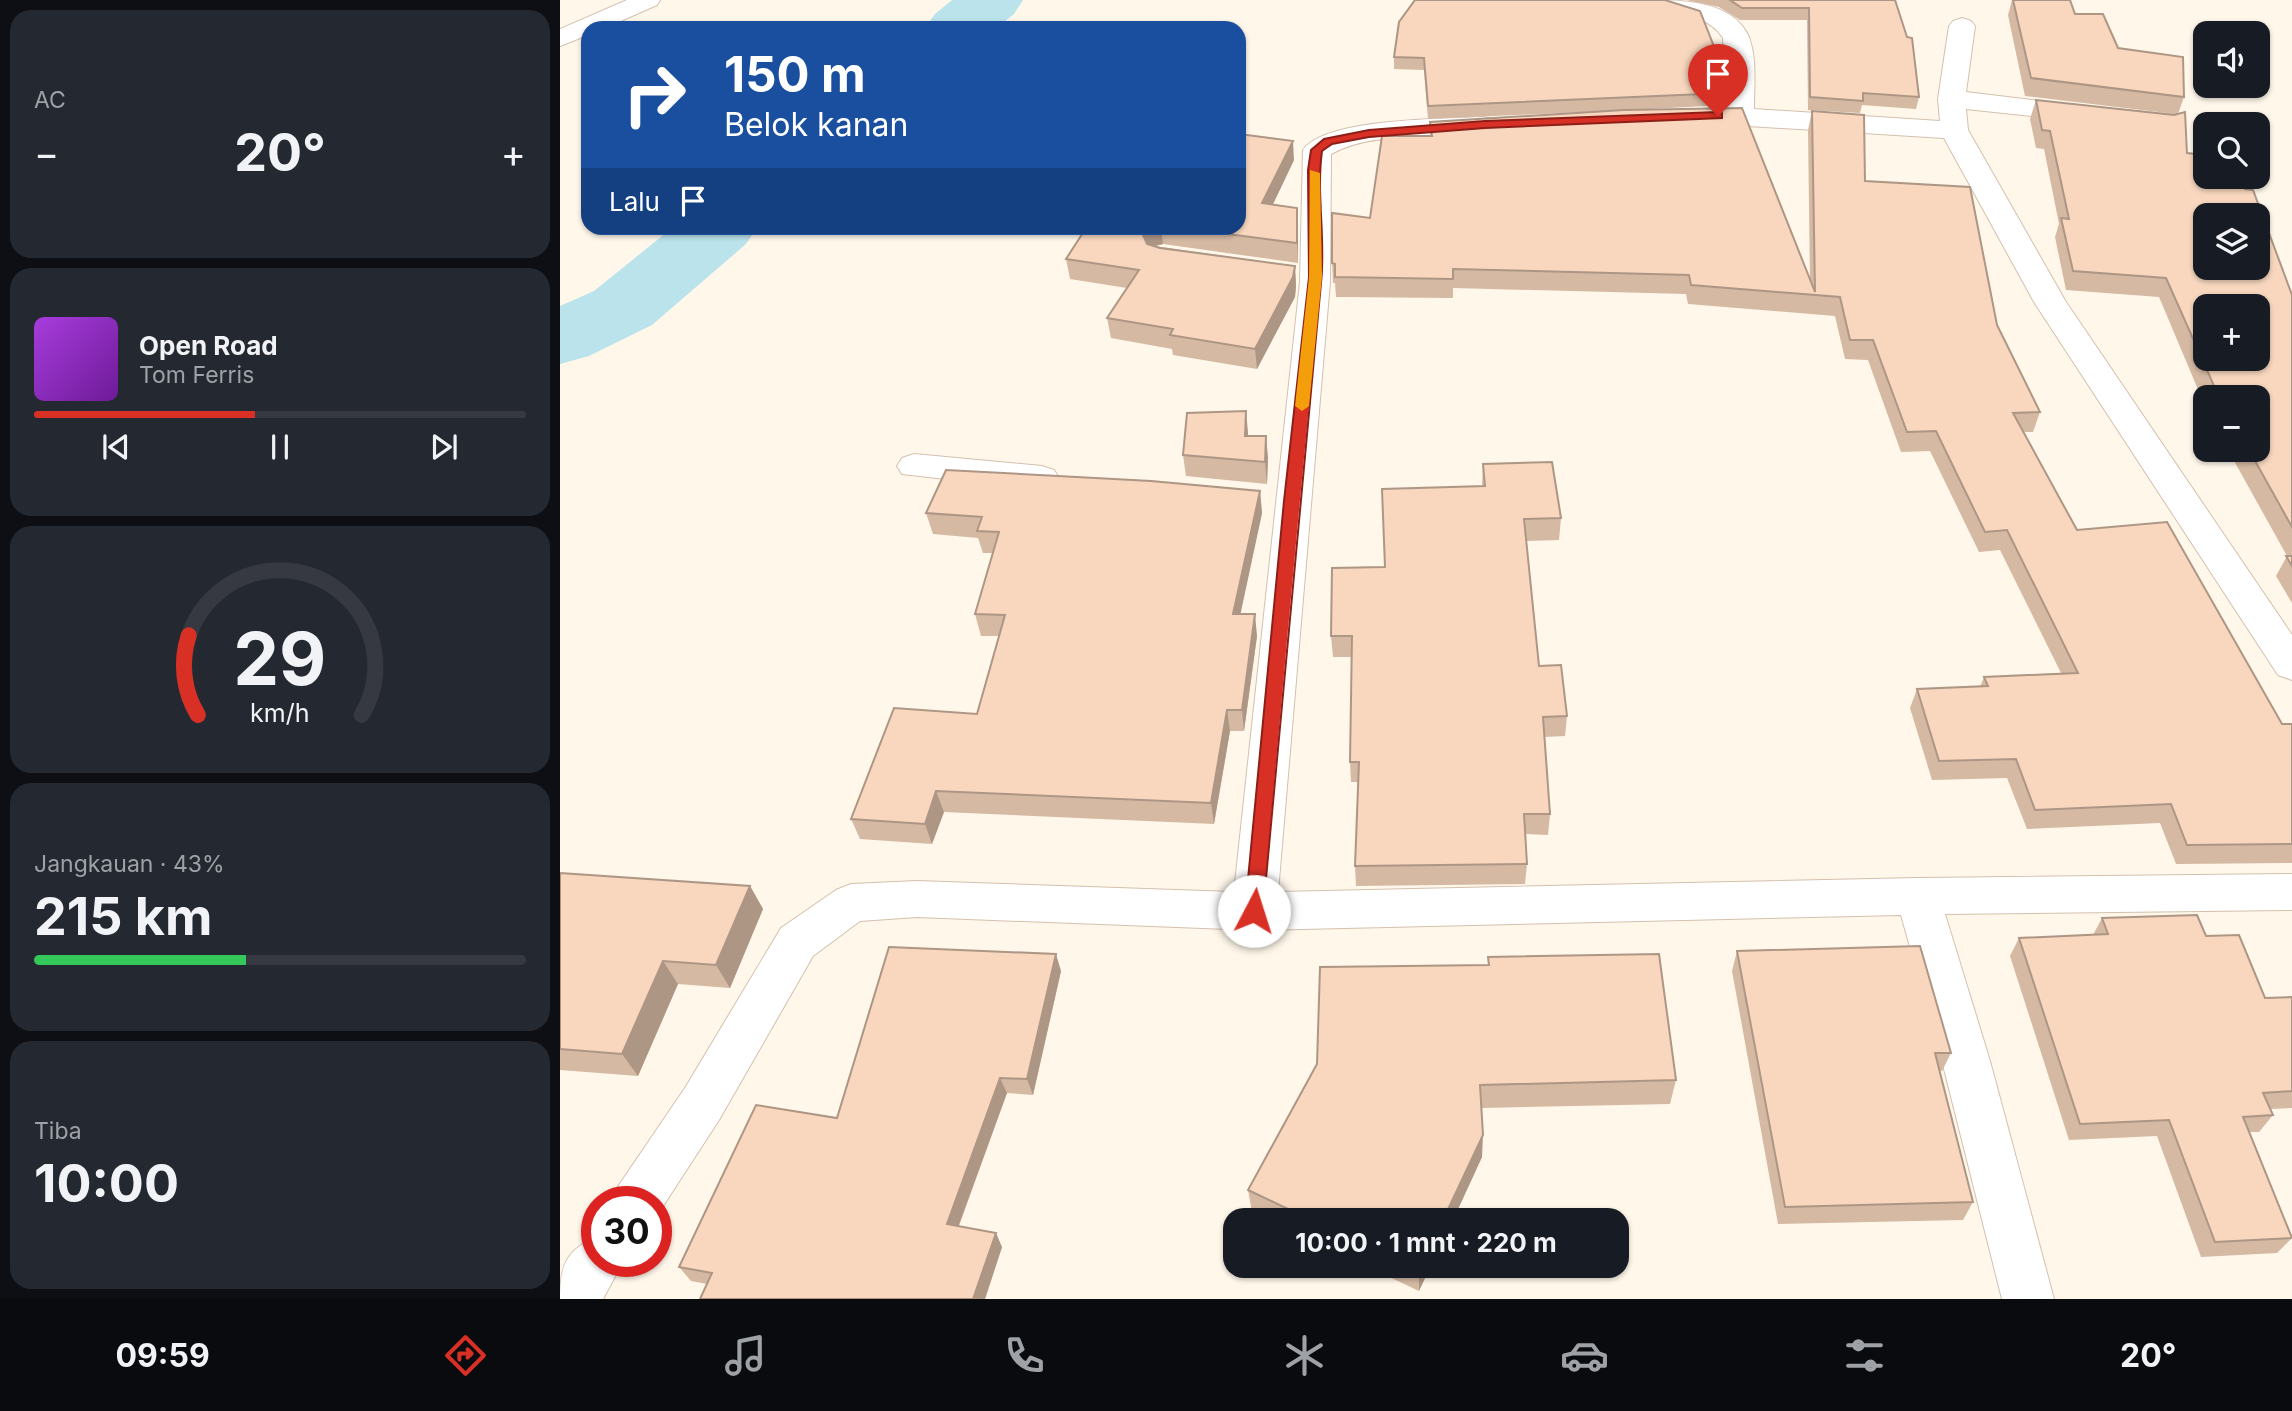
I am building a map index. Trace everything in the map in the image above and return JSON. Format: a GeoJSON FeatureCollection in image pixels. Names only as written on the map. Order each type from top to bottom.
{"type":"FeatureCollection","features":[{"type":"Feature","properties":{"kind":"street"},"geometry":{"type":"LineString","coordinates":[[598,21],[648,0]]}},
{"type":"Feature","properties":{"kind":"street"},"geometry":{"type":"LineString","coordinates":[[1659,0],[1704,12],[1725,24],[1736,36],[1741,116]]}},
{"type":"Feature","properties":{"kind":"street"},"geometry":{"type":"LineString","coordinates":[[1962,26],[1953,115],[2050,302],[2292,665]]}},
{"type":"Feature","properties":{"kind":"street"},"geometry":{"type":"LineString","coordinates":[[560,37],[581,28]]}},
{"type":"Feature","properties":{"kind":"street"},"geometry":{"type":"LineString","coordinates":[[1669,117],[2113,117]]}},
{"type":"Feature","properties":{"kind":"street"},"geometry":{"type":"LineString","coordinates":[[1254,911],[1278,500],[1317,150],[1328,141],[1369,134],[1511,124]]}},
{"type":"Feature","properties":{"kind":"street"},"geometry":{"type":"LineString","coordinates":[[915,466],[1076,481]]}},
{"type":"Feature","properties":{"kind":"street"},"geometry":{"type":"LineString","coordinates":[[648,1186],[702,1104],[797,942],[851,904],[917,899],[1254,911],[1918,896],[2292,892]]}},
{"type":"Feature","properties":{"kind":"street"},"geometry":{"type":"LineString","coordinates":[[1918,896],[1966,1060],[2028,1299]]}},
{"type":"Feature","properties":{"kind":"street"},"geometry":{"type":"LineString","coordinates":[[572,1299],[587,1277]]}},
{"type":"Feature","properties":{"kind":"building"},"geometry":{"type":"Polygon","coordinates":[[[1415,0],[1665,0],[1700,11],[1726,77],[1726,93],[1428,106],[1424,58],[1394,57],[1399,22],[1415,0]]]}},
{"type":"Feature","properties":{"kind":"building"},"geometry":{"type":"Polygon","coordinates":[[[1730,0],[1895,0],[1907,37],[1912,38],[1919,97],[1863,93],[1863,101],[1810,97],[1809,8],[1742,8],[1730,0]]]}},
{"type":"Feature","properties":{"kind":"building"},"geometry":{"type":"Polygon","coordinates":[[[2013,0],[2070,0],[2075,14],[2103,14],[2118,48],[2183,57],[2184,97],[2031,78],[2013,0]]]}},
{"type":"Feature","properties":{"kind":"building"},"geometry":{"type":"Polygon","coordinates":[[[2036,100],[2174,115],[2185,112],[2187,153],[2193,154],[2193,189],[2253,190],[2258,203],[2193,203],[2193,280],[2270,280],[2270,236],[2292,295],[2292,527],[2256,462],[2270,462],[2270,385],[2214,385],[2207,371],[2270,371],[2270,294],[2193,294],[2193,339],[2166,278],[2073,271],[2061,218],[2069,219],[2050,131],[2042,130],[2036,100]]]}},
{"type":"Feature","properties":{"kind":"building"},"geometry":{"type":"Polygon","coordinates":[[[1742,108],[1815,292],[1812,111],[1864,115],[1865,181],[1970,187],[1997,325],[2040,412],[2013,413],[2077,530],[2167,522],[2282,724],[2292,724],[2292,844],[2187,845],[2171,804],[2035,810],[2016,759],[1939,761],[1917,689],[1988,686],[1984,677],[2078,673],[2007,530],[1985,532],[1936,431],[1907,432],[1873,340],[1850,340],[1840,297],[1691,285],[1689,275],[1453,269],[1453,279],[1335,277],[1335,264],[1332,263],[1332,213],[1370,218],[1382,136],[1432,136],[1430,122],[1624,110],[1742,108]]]}},
{"type":"Feature","properties":{"kind":"building"},"geometry":{"type":"Polygon","coordinates":[[[1246,135],[1293,141],[1262,203],[1297,208],[1297,243],[1235,235],[1246,235],[1246,135]]]}},
{"type":"Feature","properties":{"kind":"building"},"geometry":{"type":"Polygon","coordinates":[[[1081,235],[1143,235],[1147,244],[1160,248],[1295,266],[1293,277],[1255,349],[1170,335],[1173,329],[1107,318],[1139,270],[1066,259],[1081,235]]]}},
{"type":"Feature","properties":{"kind":"building"},"geometry":{"type":"Polygon","coordinates":[[[1246,411],[1245,436],[1266,436],[1265,462],[1183,455],[1187,413],[1246,411]]]}},
{"type":"Feature","properties":{"kind":"building"},"geometry":{"type":"Polygon","coordinates":[[[1552,462],[1561,518],[1524,519],[1539,666],[1561,665],[1567,716],[1543,717],[1550,814],[1524,814],[1527,864],[1355,866],[1359,762],[1350,762],[1352,636],[1331,636],[1332,568],[1385,567],[1382,489],[1485,486],[1483,464],[1552,462]]]}},
{"type":"Feature","properties":{"kind":"building"},"geometry":{"type":"Polygon","coordinates":[[[946,470],[1151,481],[1260,491],[1233,614],[1255,614],[1242,710],[1227,710],[1211,803],[936,791],[925,824],[851,819],[894,708],[977,714],[1005,615],[975,614],[999,532],[977,531],[982,517],[926,513],[946,470]]]}},
{"type":"Feature","properties":{"kind":"building"},"geometry":{"type":"Polygon","coordinates":[[[560,873],[750,886],[716,965],[663,961],[622,1054],[560,1049],[560,873]]]}},
{"type":"Feature","properties":{"kind":"building"},"geometry":{"type":"Polygon","coordinates":[[[2197,915],[2206,936],[2239,935],[2265,998],[2292,997],[2292,1091],[2263,1093],[2273,1115],[2243,1117],[2292,1238],[2215,1242],[2169,1120],[2080,1124],[2019,938],[2108,934],[2102,918],[2197,915]]]}},
{"type":"Feature","properties":{"kind":"building"},"geometry":{"type":"Polygon","coordinates":[[[1920,946],[1951,1053],[1935,1053],[1973,1202],[1785,1207],[1737,951],[1920,946]]]}},
{"type":"Feature","properties":{"kind":"building"},"geometry":{"type":"Polygon","coordinates":[[[889,947],[1056,954],[1027,1079],[1000,1078],[947,1224],[996,1233],[973,1299],[700,1299],[712,1273],[679,1267],[756,1105],[837,1118],[889,947]]]}},
{"type":"Feature","properties":{"kind":"building"},"geometry":{"type":"Polygon","coordinates":[[[1659,954],[1676,1080],[1480,1085],[1483,1135],[1449,1208],[1286,1208],[1248,1190],[1317,1064],[1320,967],[1489,965],[1488,957],[1659,954]]]}},
{"type":"Feature","properties":{"kind":"waterway"},"geometry":{"type":"LineString","coordinates":[[966,21],[991,0]]}},
{"type":"Feature","properties":{"kind":"waterway"},"geometry":{"type":"LineString","coordinates":[[560,338],[623,308],[711,235]]}},
{"type":"Feature","properties":{"kind":"slow traffic"},"geometry":{"type":"LineString","coordinates":[[1302,406],[1315,277],[1314,173]]}},
{"type":"Feature","properties":{"kind":"route"},"geometry":{"type":"LineString","coordinates":[[1254,911],[1315,277],[1314,170],[1317,150],[1328,141],[1369,134],[1485,125],[1718,116]]}}]}
